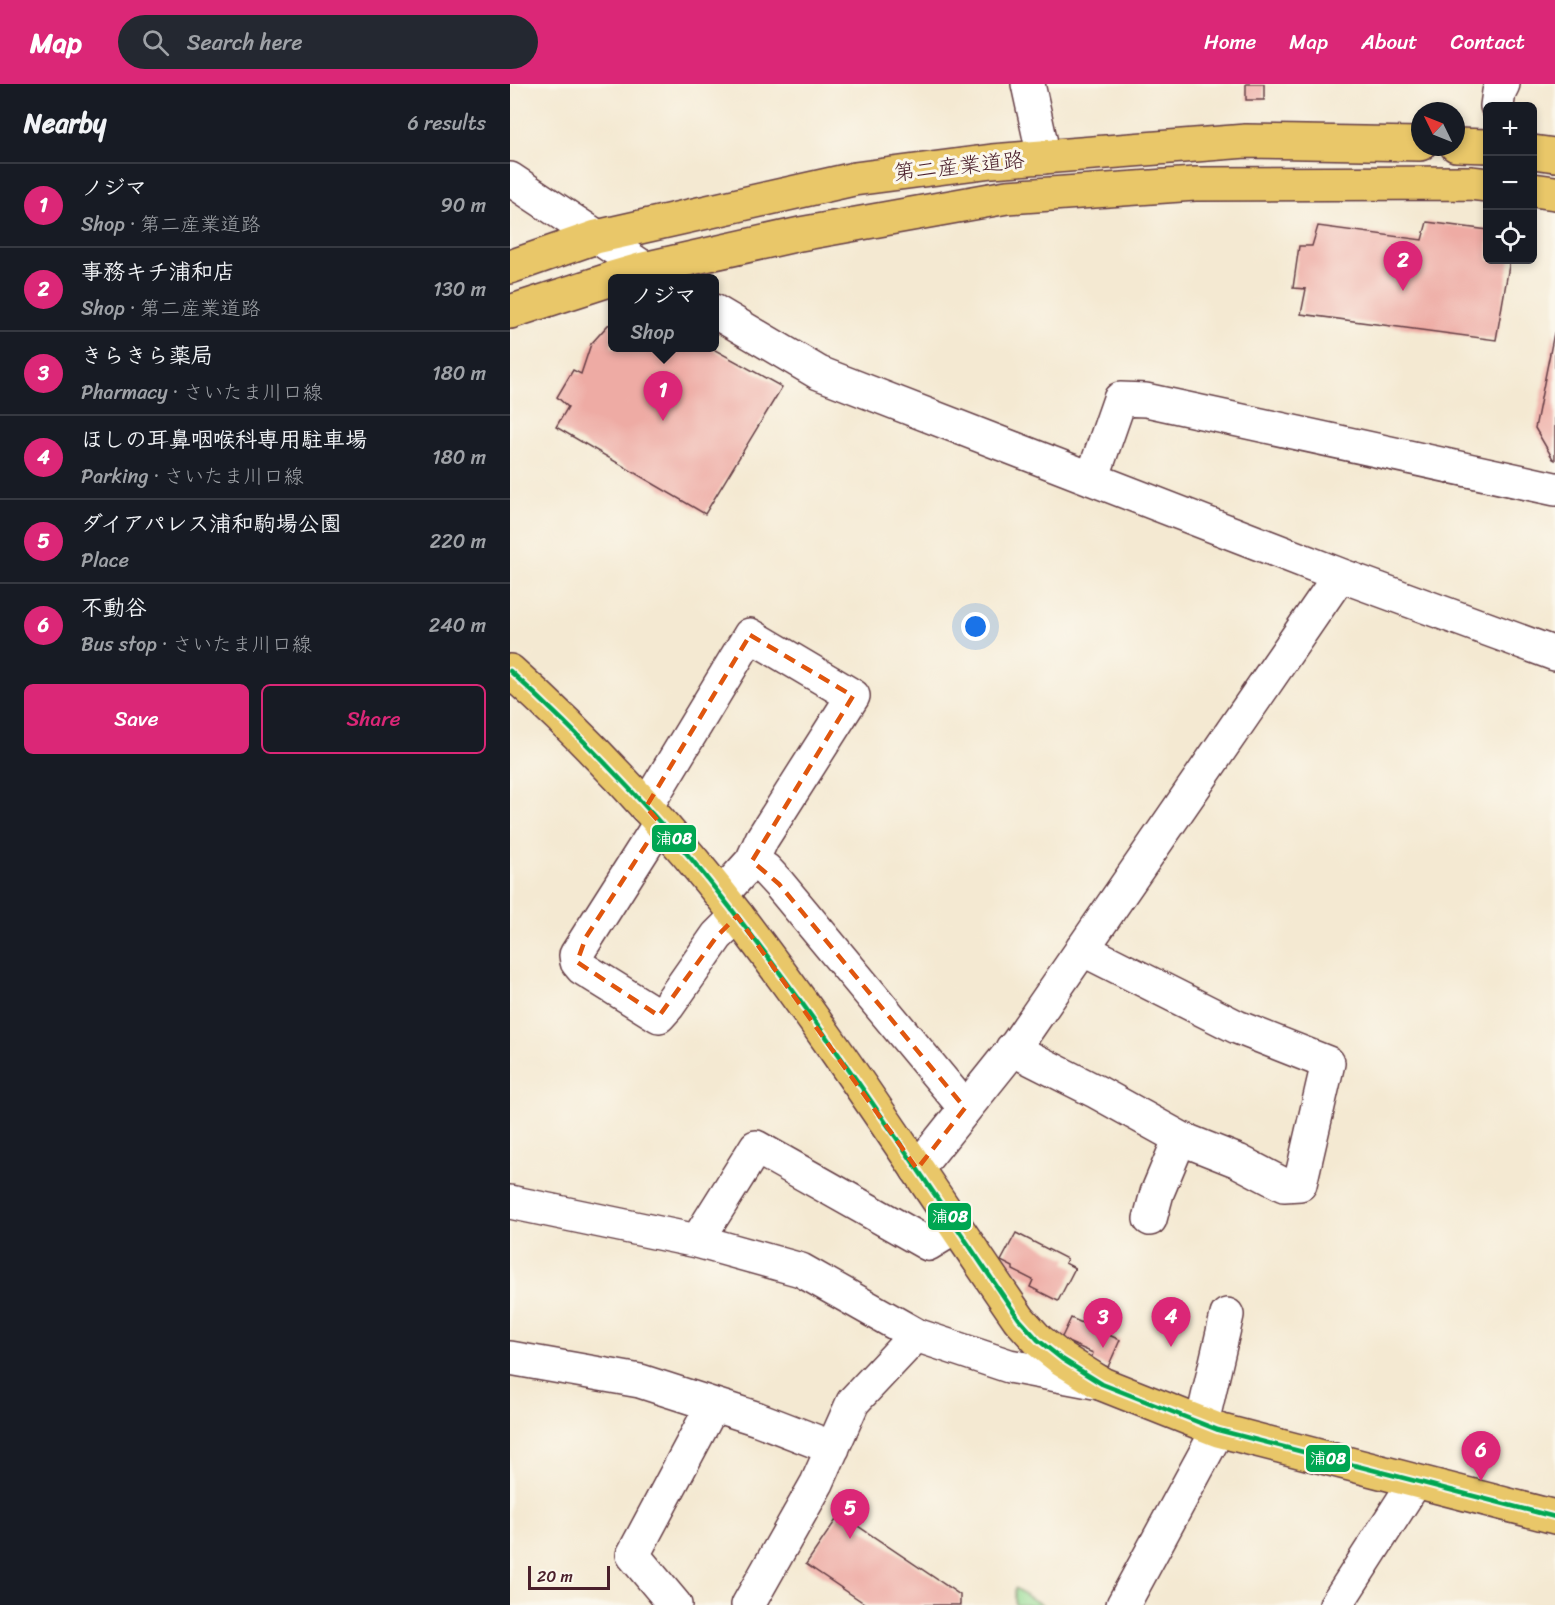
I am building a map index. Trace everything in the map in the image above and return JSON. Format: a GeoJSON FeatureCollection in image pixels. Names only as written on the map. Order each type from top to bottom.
{"type":"FeatureCollection","features":[{"type":"Feature","properties":{"kind":"main road","name":"第二産業道路"},"geometry":{"type":"LineString","coordinates":[[510,267],[596,237],[854,179],[1044,157],[1246,141],[1411,144]]}},
{"type":"Feature","properties":{"kind":"main road"},"geometry":{"type":"LineString","coordinates":[[1465,145],[1483,146]]}},
{"type":"Feature","properties":{"kind":"main road"},"geometry":{"type":"LineString","coordinates":[[1537,153],[1555,155]]}},
{"type":"Feature","properties":{"kind":"main road","name":"第二産業道路"},"geometry":{"type":"LineString","coordinates":[[640,274],[800,234],[1007,197],[1195,184],[1483,184]]}},
{"type":"Feature","properties":{"kind":"main road"},"geometry":{"type":"LineString","coordinates":[[1537,191],[1555,193]]}},
{"type":"Feature","properties":{"kind":"main road","name":"第二産業道路"},"geometry":{"type":"LineString","coordinates":[[510,312],[608,283]]}},
{"type":"Feature","properties":{"kind":"main road"},"geometry":{"type":"LineString","coordinates":[[510,671],[583,739],[653,815],[729,906],[874,1104],[1019,1319],[1062,1359],[1102,1384],[1210,1427],[1555,1517]]}},
{"type":"Feature","properties":{"kind":"street"},"geometry":{"type":"LineString","coordinates":[[1028,84],[1044,157]]}},
{"type":"Feature","properties":{"kind":"street"},"geometry":{"type":"LineString","coordinates":[[510,179],[596,237],[630,274]]}},
{"type":"Feature","properties":{"kind":"street"},"geometry":{"type":"LineString","coordinates":[[719,314],[819,373],[1340,575],[1555,654]]}},
{"type":"Feature","properties":{"kind":"street"},"geometry":{"type":"LineString","coordinates":[[1092,479],[1120,399],[1146,400],[1555,489]]}},
{"type":"Feature","properties":{"kind":"street"},"geometry":{"type":"LineString","coordinates":[[917,1169],[1012,1049],[1340,575]]}},
{"type":"Feature","properties":{"kind":"street"},"geometry":{"type":"LineString","coordinates":[[750,635],[853,696],[762,839],[717,936],[659,1016],[582,968],[577,962],[576,955],[653,815],[750,635]]}},
{"type":"Feature","properties":{"kind":"street"},"geometry":{"type":"LineString","coordinates":[[752,861],[766,870],[786,892],[965,1108]]}},
{"type":"Feature","properties":{"kind":"street"},"geometry":{"type":"LineString","coordinates":[[1012,1049],[1132,1110],[1180,1138],[1238,1161],[1284,1185],[1300,1184],[1328,1063],[1236,1027],[1082,949]]}},
{"type":"Feature","properties":{"kind":"street"},"geometry":{"type":"LineString","coordinates":[[1150,1219],[1157,1193],[1180,1138]]}},
{"type":"Feature","properties":{"kind":"street"},"geometry":{"type":"LineString","coordinates":[[697,1241],[756,1147],[928,1244],[956,1227]]}},
{"type":"Feature","properties":{"kind":"street"},"geometry":{"type":"LineString","coordinates":[[510,1202],[697,1241],[801,1270],[915,1335],[1010,1366],[1102,1384]]}},
{"type":"Feature","properties":{"kind":"street"},"geometry":{"type":"LineString","coordinates":[[1124,1605],[1210,1427],[1227,1315]]}},
{"type":"Feature","properties":{"kind":"street"},"geometry":{"type":"LineString","coordinates":[[748,1605],[817,1483],[853,1402],[915,1335]]}},
{"type":"Feature","properties":{"kind":"street"},"geometry":{"type":"LineString","coordinates":[[510,1358],[640,1381],[758,1419],[833,1448]]}},
{"type":"Feature","properties":{"kind":"street"},"geometry":{"type":"LineString","coordinates":[[675,1605],[633,1555],[713,1405]]}},
{"type":"Feature","properties":{"kind":"street"},"geometry":{"type":"LineString","coordinates":[[1342,1603],[1414,1482]]}},
{"type":"Feature","properties":{"kind":"highlighted area"},"geometry":{"type":"Polygon","coordinates":[[[750,635],[853,696],[752,861],[779,884],[965,1108],[917,1169],[737,916],[717,936],[659,1016],[577,962],[586,937],[660,823],[646,807],[750,635]]]}},
{"type":"Feature","properties":{"kind":"green space"},"geometry":{"type":"Polygon","coordinates":[[[1015,1588],[1042,1605],[1015,1605],[1015,1588]]]}},
{"type":"Feature","properties":{"kind":"building"},"geometry":{"type":"Polygon","coordinates":[[[1246,84],[1264,84],[1264,100],[1246,100],[1246,84]]]}},
{"type":"Feature","properties":{"kind":"building"},"geometry":{"type":"Polygon","coordinates":[[[1427,222],[1483,229],[1483,264],[1509,264],[1496,340],[1301,314],[1306,289],[1293,288],[1299,246],[1312,246],[1318,226],[1422,240],[1427,222]]]}},
{"type":"Feature","properties":{"kind":"building"},"geometry":{"type":"Polygon","coordinates":[[[608,325],[608,352],[719,352],[782,387],[705,514],[556,427],[568,407],[557,397],[573,370],[581,374],[591,344],[608,325]]]}},
{"type":"Feature","properties":{"kind":"building"},"geometry":{"type":"Polygon","coordinates":[[[1555,333],[1555,460],[1535,428],[1555,333]]]}},
{"type":"Feature","properties":{"kind":"building"},"geometry":{"type":"Polygon","coordinates":[[[1016,1233],[1067,1259],[1065,1263],[1075,1268],[1058,1301],[1030,1287],[1033,1280],[1001,1261],[1016,1233]]]}},
{"type":"Feature","properties":{"kind":"building"},"geometry":{"type":"Polygon","coordinates":[[[1071,1318],[1120,1340],[1108,1367],[1091,1360],[1093,1353],[1061,1339],[1071,1318]]]}},
{"type":"Feature","properties":{"kind":"building"},"geometry":{"type":"Polygon","coordinates":[[[840,1514],[960,1595],[960,1605],[867,1605],[806,1564],[840,1514]]]}},
{"type":"Feature","properties":{"kind":"transit line","name":"浦08"},"geometry":{"type":"LineString","coordinates":[[510,671],[620,779],[672,836],[721,896],[837,1052],[1019,1319],[1038,1340],[1062,1359],[1102,1384],[1218,1430],[1555,1517]]}},
{"type":"Feature","properties":{"kind":"place","name":"事務キチ浦和店"},"geometry":{"type":"Point","coordinates":[1403,291]}},
{"type":"Feature","properties":{"kind":"place","name":"ノジマ"},"geometry":{"type":"Point","coordinates":[663,421]}},
{"type":"Feature","properties":{"kind":"place","name":"ほしの耳鼻咽喉科専用駐車場"},"geometry":{"type":"Point","coordinates":[1171,1347]}},
{"type":"Feature","properties":{"kind":"place","name":"きらきら薬局"},"geometry":{"type":"Point","coordinates":[1103,1348]}},
{"type":"Feature","properties":{"kind":"place","name":"不動谷"},"geometry":{"type":"Point","coordinates":[1481,1481]}},
{"type":"Feature","properties":{"kind":"place","name":"ダイアパレス浦和駒場公園"},"geometry":{"type":"Point","coordinates":[850,1539]}}]}
